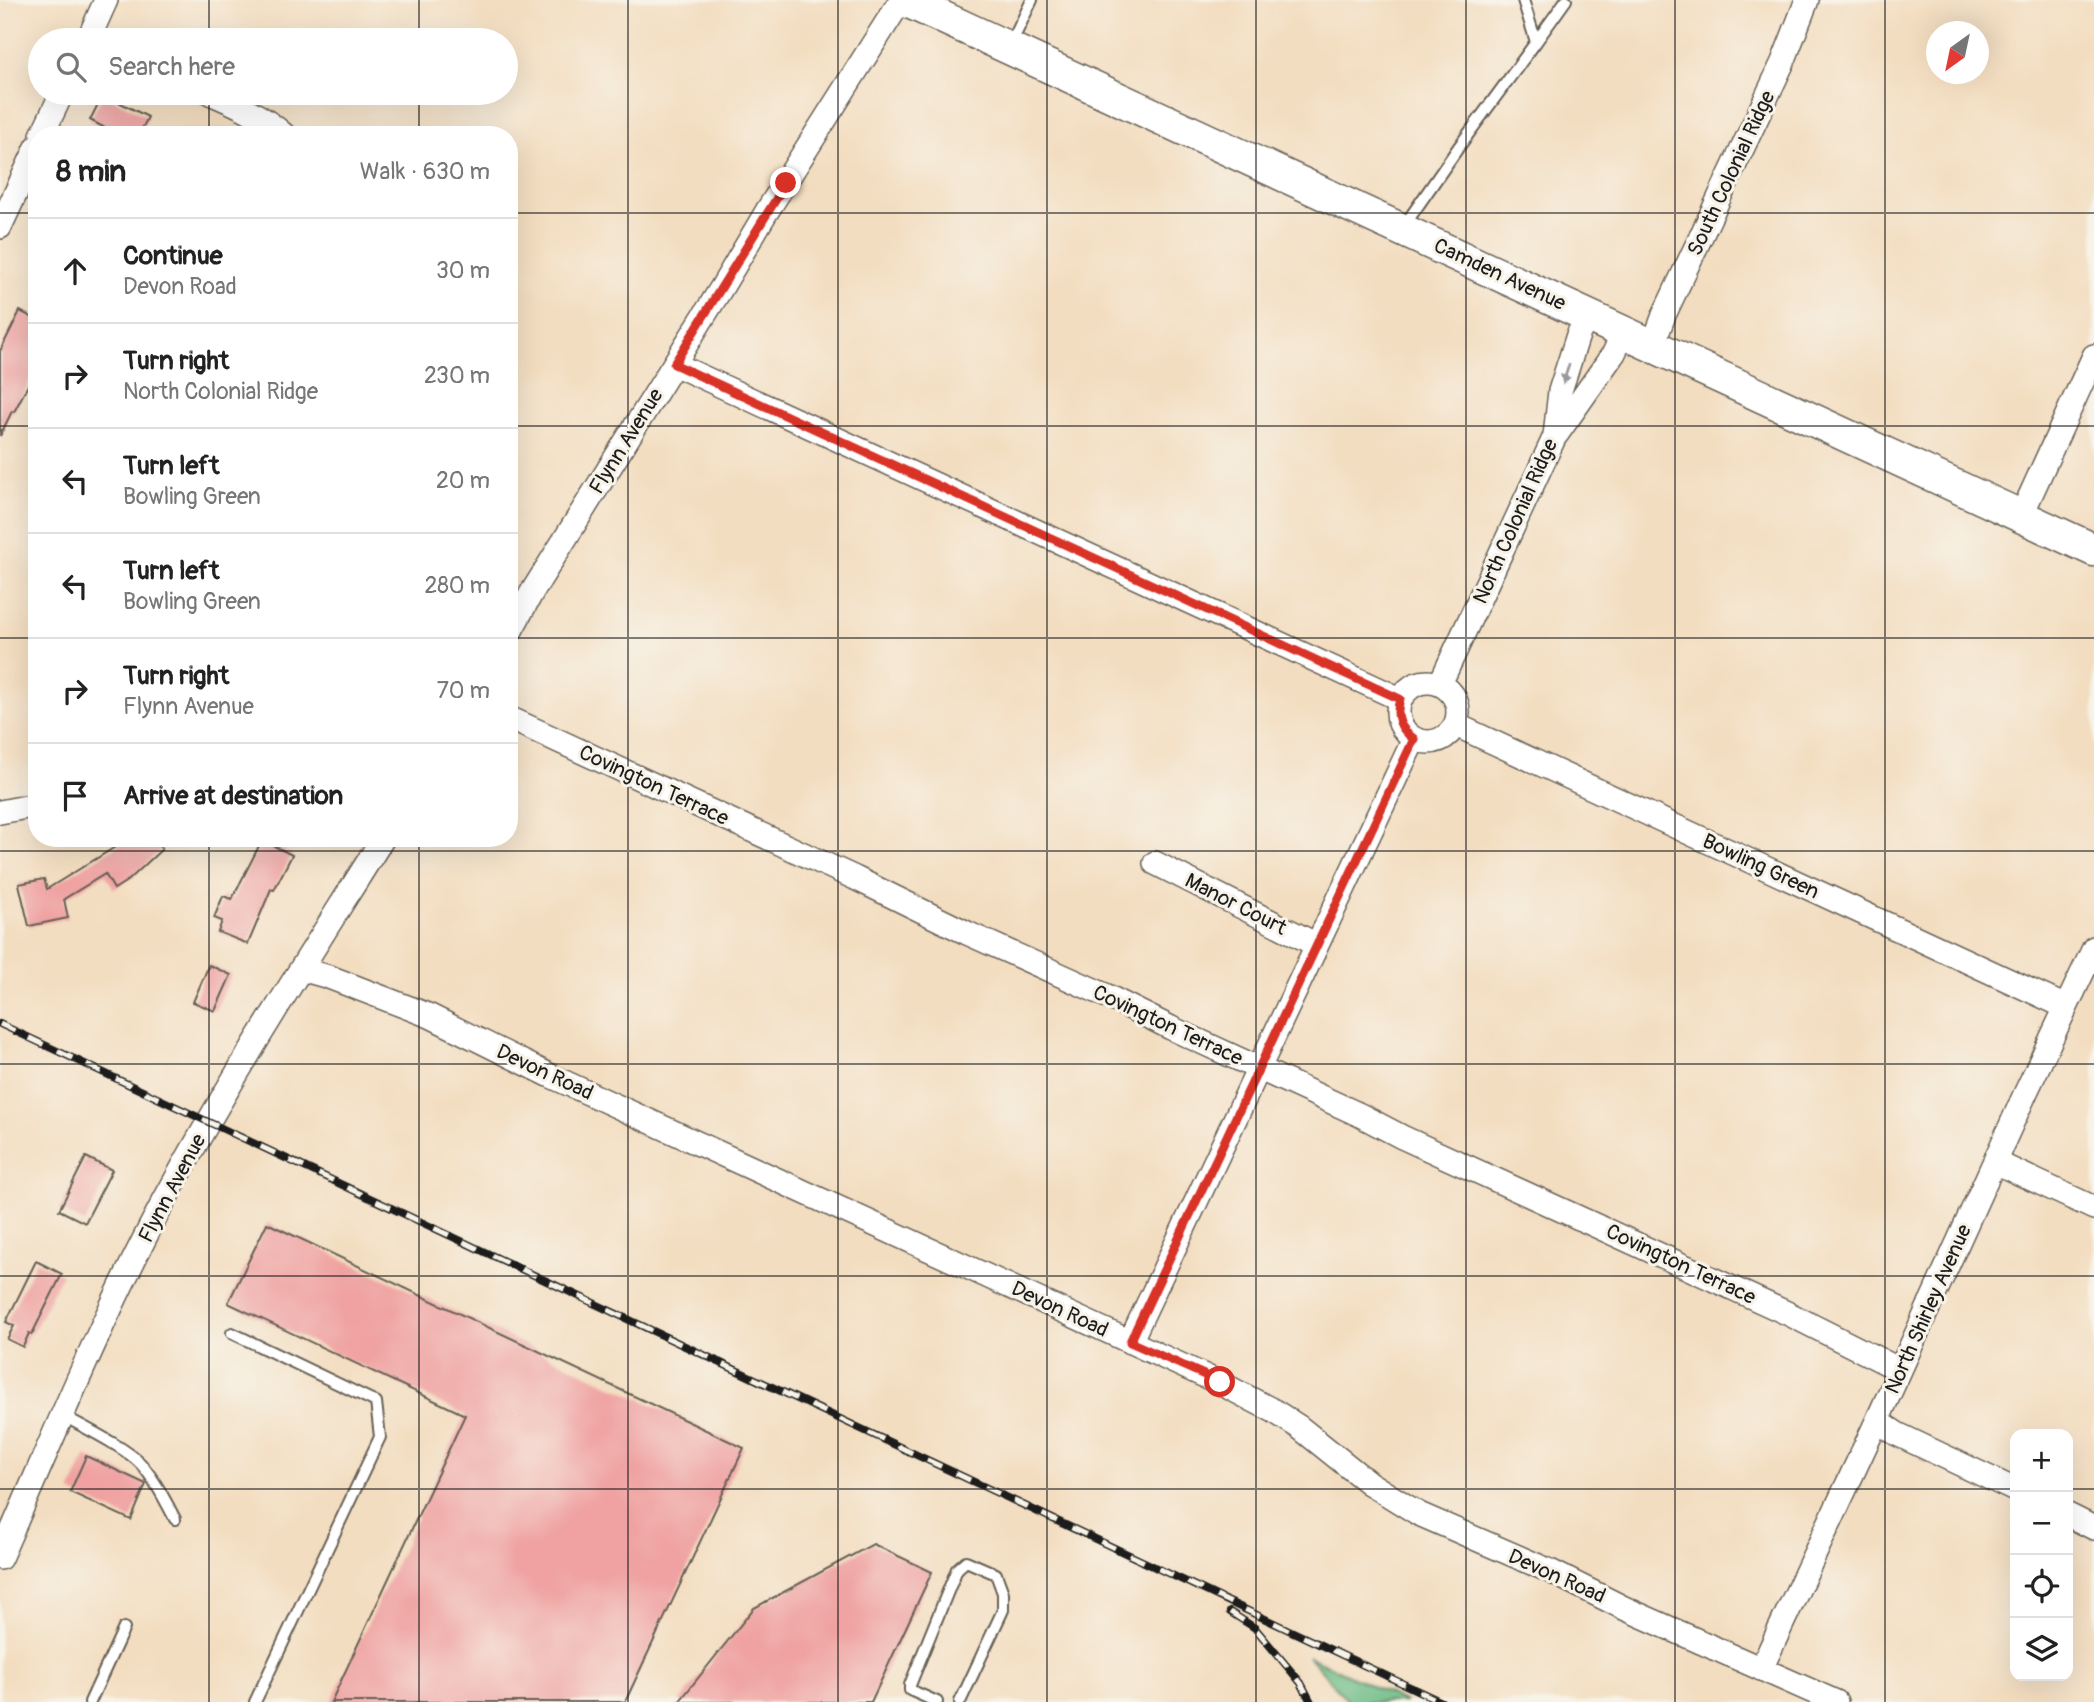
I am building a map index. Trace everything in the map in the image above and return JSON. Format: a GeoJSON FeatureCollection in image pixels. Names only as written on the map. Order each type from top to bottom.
{"type":"FeatureCollection","features":[{"type":"Feature","properties":{"kind":"main road","name":"Camden Avenue"},"geometry":{"type":"LineString","coordinates":[[903,0],[2094,550]]}},
{"type":"Feature","properties":{"kind":"street"},"geometry":{"type":"LineString","coordinates":[[94,28],[106,0]]}},
{"type":"Feature","properties":{"kind":"street","name":"Flynn Avenue"},"geometry":{"type":"LineString","coordinates":[[518,618],[767,211],[903,0]]}},
{"type":"Feature","properties":{"kind":"street","name":"South Colonial Ridge"},"geometry":{"type":"LineString","coordinates":[[1653,345],[1664,315],[1783,62],[1807,0]]}},
{"type":"Feature","properties":{"kind":"street"},"geometry":{"type":"LineString","coordinates":[[46,126],[56,105]]}},
{"type":"Feature","properties":{"kind":"street"},"geometry":{"type":"LineString","coordinates":[[236,105],[274,126]]}},
{"type":"Feature","properties":{"kind":"street"},"geometry":{"type":"LineString","coordinates":[[1,222],[28,166]]}},
{"type":"Feature","properties":{"kind":"street","name":"North Colonial Ridge"},"geometry":{"type":"LineString","coordinates":[[1440,684],[1555,436],[1560,390],[1578,335],[1588,315]]}},
{"type":"Feature","properties":{"kind":"street"},"geometry":{"type":"LineString","coordinates":[[1555,436],[1614,353],[1624,332]]}},
{"type":"Feature","properties":{"kind":"street"},"geometry":{"type":"LineString","coordinates":[[2021,516],[2094,356]]}},
{"type":"Feature","properties":{"kind":"street"},"geometry":{"type":"LineString","coordinates":[[674,364],[1400,699]]}},
{"type":"Feature","properties":{"kind":"street"},"geometry":{"type":"LineString","coordinates":[[1424,681],[1440,684],[1454,696],[1458,716],[1456,725],[1450,733],[1433,742],[1414,739],[1401,726],[1398,717],[1400,699],[1404,692],[1417,683],[1424,681]]}},
{"type":"Feature","properties":{"kind":"street","name":"Covington Terrace"},"geometry":{"type":"LineString","coordinates":[[518,722],[1402,1137],[1789,1314],[1900,1370]]}},
{"type":"Feature","properties":{"kind":"street","name":"Bowling Green"},"geometry":{"type":"LineString","coordinates":[[1456,725],[2066,1007]]}},
{"type":"Feature","properties":{"kind":"street"},"geometry":{"type":"LineString","coordinates":[[1130,1342],[1414,739]]}},
{"type":"Feature","properties":{"kind":"street"},"geometry":{"type":"LineString","coordinates":[[0,812],[28,807]]}},
{"type":"Feature","properties":{"kind":"street","name":"Flynn Avenue"},"geometry":{"type":"LineString","coordinates":[[0,1558],[6,1525],[62,1415],[121,1286],[163,1203],[209,1121],[377,847]]}},
{"type":"Feature","properties":{"kind":"street","name":"Manor Court"},"geometry":{"type":"LineString","coordinates":[[1155,863],[1317,945]]}},
{"type":"Feature","properties":{"kind":"street","name":"North Shirley Avenue"},"geometry":{"type":"LineString","coordinates":[[1761,1669],[2094,948]]}},
{"type":"Feature","properties":{"kind":"street","name":"Devon Road"},"geometry":{"type":"LineString","coordinates":[[301,969],[421,1012],[551,1076],[1220,1382],[1274,1411],[1323,1445],[1369,1483],[1419,1514],[1836,1702]]}},
{"type":"Feature","properties":{"kind":"street"},"geometry":{"type":"LineString","coordinates":[[1995,1162],[2094,1208]]}},
{"type":"Feature","properties":{"kind":"street"},"geometry":{"type":"LineString","coordinates":[[1877,1421],[1897,1434],[2010,1488]]}},
{"type":"Feature","properties":{"kind":"street"},"geometry":{"type":"LineString","coordinates":[[2073,1518],[2094,1528]]}},
{"type":"Feature","properties":{"kind":"lane"},"geometry":{"type":"LineString","coordinates":[[1009,48],[1032,0]]}},
{"type":"Feature","properties":{"kind":"lane"},"geometry":{"type":"LineString","coordinates":[[1523,0],[1536,42]]}},
{"type":"Feature","properties":{"kind":"lane"},"geometry":{"type":"LineString","coordinates":[[1402,229],[1566,0]]}},
{"type":"Feature","properties":{"kind":"lane"},"geometry":{"type":"LineString","coordinates":[[232,1333],[376,1402],[380,1437],[255,1702]]}},
{"type":"Feature","properties":{"kind":"lane"},"geometry":{"type":"LineString","coordinates":[[62,1415],[139,1462],[155,1482],[175,1519]]}},
{"type":"Feature","properties":{"kind":"lane"},"geometry":{"type":"LineString","coordinates":[[937,1702],[910,1690],[910,1685],[957,1569],[966,1561],[996,1574],[1003,1593],[1003,1610],[960,1702]]}},
{"type":"Feature","properties":{"kind":"lane"},"geometry":{"type":"LineString","coordinates":[[90,1702],[124,1628]]}},
{"type":"Feature","properties":{"kind":"green space"},"geometry":{"type":"Polygon","coordinates":[[[1308,1656],[1406,1702],[1349,1702],[1308,1656]]]}},
{"type":"Feature","properties":{"kind":"building"},"geometry":{"type":"Polygon","coordinates":[[[98,105],[125,105],[148,117],[144,126],[101,126],[90,120],[98,105]]]}},
{"type":"Feature","properties":{"kind":"building"},"geometry":{"type":"Polygon","coordinates":[[[20,311],[28,315],[28,385],[0,436],[0,351],[20,311]]]}},
{"type":"Feature","properties":{"kind":"building"},"geometry":{"type":"Polygon","coordinates":[[[115,847],[162,849],[130,879],[114,889],[105,874],[64,899],[68,918],[29,926],[19,884],[44,879],[47,889],[115,847]]]}},
{"type":"Feature","properties":{"kind":"building"},"geometry":{"type":"Polygon","coordinates":[[[258,847],[276,847],[292,855],[274,890],[271,889],[248,944],[218,932],[222,921],[214,918],[223,896],[232,899],[258,847]]]}},
{"type":"Feature","properties":{"kind":"building"},"geometry":{"type":"Polygon","coordinates":[[[209,965],[231,975],[215,1011],[193,1002],[209,965]]]}},
{"type":"Feature","properties":{"kind":"building"},"geometry":{"type":"Polygon","coordinates":[[[86,1157],[112,1170],[85,1223],[59,1210],[86,1157]]]}},
{"type":"Feature","properties":{"kind":"building"},"geometry":{"type":"Polygon","coordinates":[[[267,1223],[744,1448],[625,1702],[331,1702],[465,1415],[228,1303],[267,1223]]]}},
{"type":"Feature","properties":{"kind":"building"},"geometry":{"type":"Polygon","coordinates":[[[36,1261],[62,1274],[23,1347],[7,1339],[14,1326],[6,1322],[36,1261]]]}},
{"type":"Feature","properties":{"kind":"building"},"geometry":{"type":"Polygon","coordinates":[[[86,1456],[146,1484],[131,1520],[70,1492],[86,1456]]]}},
{"type":"Feature","properties":{"kind":"building"},"geometry":{"type":"Polygon","coordinates":[[[873,1544],[932,1572],[871,1702],[679,1702],[754,1608],[873,1544]]]}},
{"type":"Feature","properties":{"kind":"railway"},"geometry":{"type":"LineString","coordinates":[[0,1024],[1442,1702]]}},
{"type":"Feature","properties":{"kind":"railway"},"geometry":{"type":"LineString","coordinates":[[1230,1612],[1255,1628],[1301,1683],[1311,1702]]}},
{"type":"Feature","properties":{"kind":"route"},"geometry":{"type":"LineString","coordinates":[[786,183],[674,364],[1400,699],[1398,717],[1401,726],[1414,739],[1130,1342],[1220,1382]]}}]}
